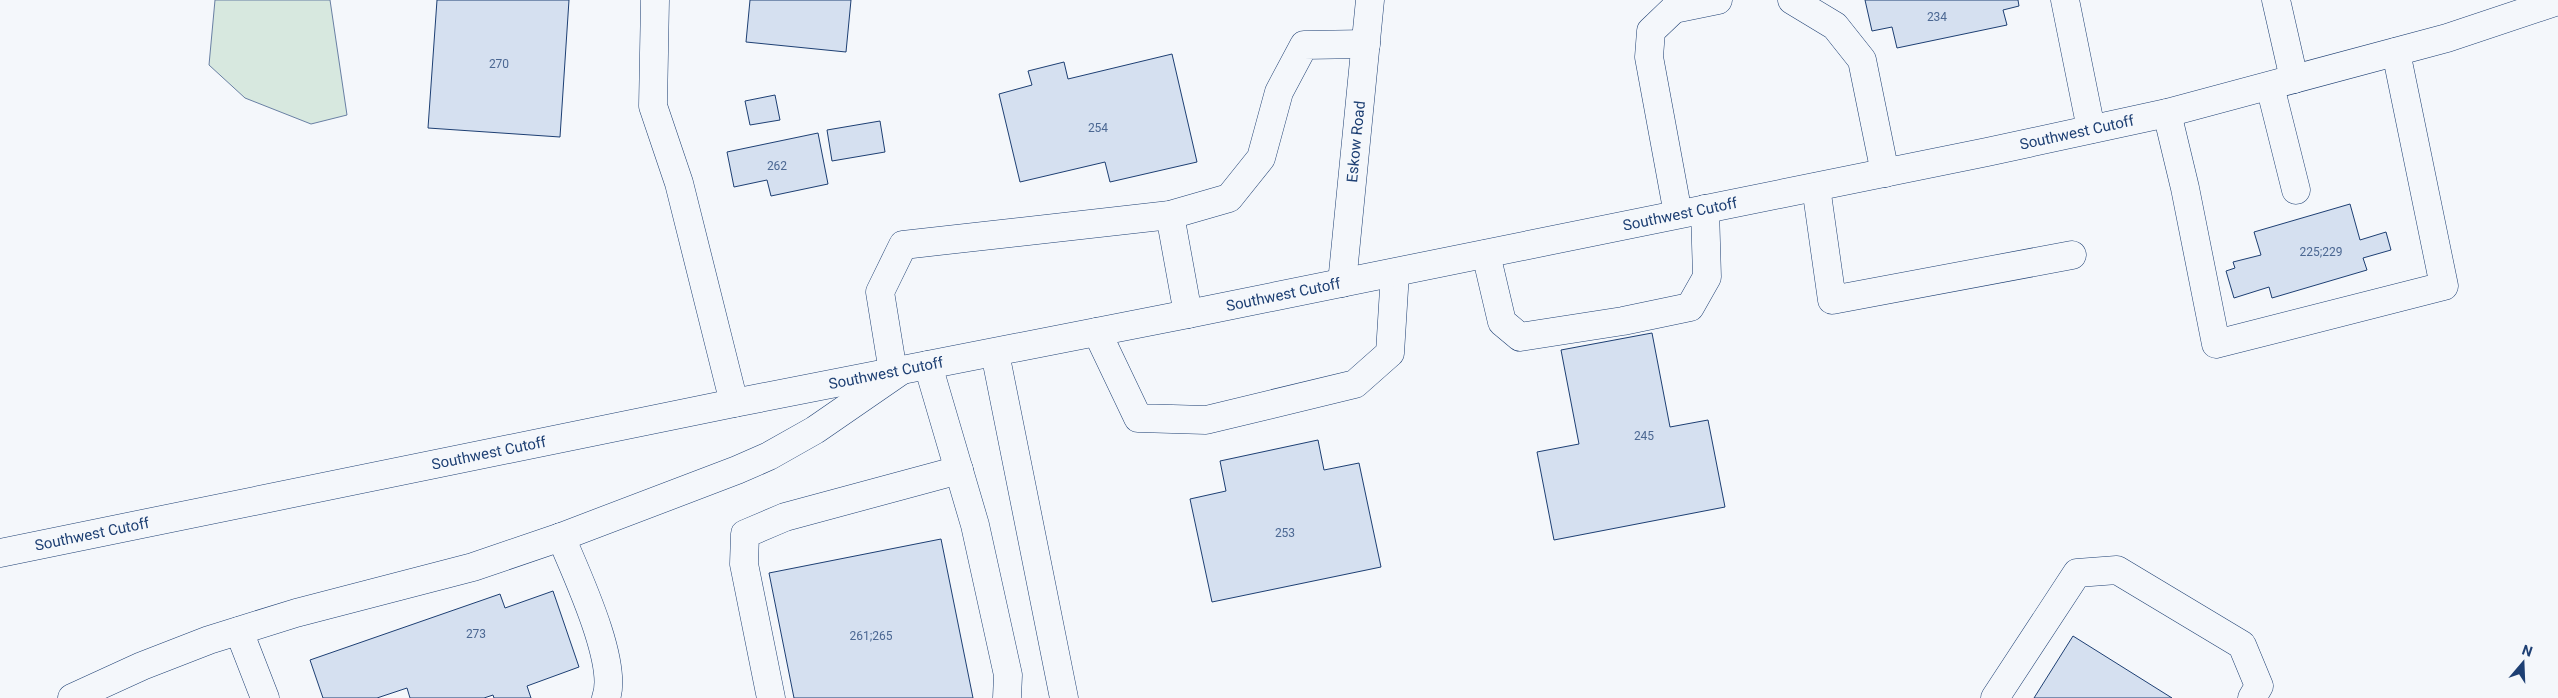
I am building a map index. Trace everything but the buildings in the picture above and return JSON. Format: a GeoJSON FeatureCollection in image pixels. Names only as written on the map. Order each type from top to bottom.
{"type":"FeatureCollection","features":[{"type":"Feature","properties":{"kind":"main road"},"geometry":{"type":"LineString","coordinates":[[655,0],[653,106],[679,183],[734,403]]}},
{"type":"Feature","properties":{"kind":"main road","name":"Eskow Road"},"geometry":{"type":"LineString","coordinates":[[1342,283],[1370,0]]}},
{"type":"Feature","properties":{"kind":"main road"},"geometry":{"type":"LineString","coordinates":[[1678,214],[1649,57],[1651,31],[1674,9],[1718,0]]}},
{"type":"Feature","properties":{"kind":"main road"},"geometry":{"type":"LineString","coordinates":[[1792,0],[1835,26],[1862,60],[1885,173]]}},
{"type":"Feature","properties":{"kind":"main road"},"geometry":{"type":"LineString","coordinates":[[2065,0],[2091,129]]}},
{"type":"Feature","properties":{"kind":"main road"},"geometry":{"type":"LineString","coordinates":[[2276,0],[2282,82],[2296,190]]}},
{"type":"Feature","properties":{"kind":"main road","name":"Southwest Cutoff"},"geometry":{"type":"LineString","coordinates":[[0,553],[734,403],[1395,273],[1885,173],[2167,113],[2396,52],[2558,1]]}},
{"type":"Feature","properties":{"kind":"main road"},"geometry":{"type":"LineString","coordinates":[[1007,698],[1008,676],[975,525],[959,470],[908,369],[880,292],[903,244],[1170,214],[1229,198],[1261,158],[1279,92],[1304,45],[1366,44]]}},
{"type":"Feature","properties":{"kind":"main road"},"geometry":{"type":"LineString","coordinates":[[2167,113],[2185,188],[2216,344],[2444,286],[2396,52]]}},
{"type":"Feature","properties":{"kind":"main road"},"geometry":{"type":"LineString","coordinates":[[1816,186],[1832,300],[2072,255]]}},
{"type":"Feature","properties":{"kind":"main road"},"geometry":{"type":"LineString","coordinates":[[1486,254],[1502,322],[1520,337],[1624,321],[1690,307],[1707,277],[1705,209]]}},
{"type":"Feature","properties":{"kind":"main road"},"geometry":{"type":"LineString","coordinates":[[1170,214],[1188,314]]}},
{"type":"Feature","properties":{"kind":"main road"},"geometry":{"type":"LineString","coordinates":[[1097,332],[1138,418],[1206,420],[1355,384],[1390,353],[1395,273]]}},
{"type":"Feature","properties":{"kind":"main road"},"geometry":{"type":"LineString","coordinates":[[995,352],[1064,698]]}},
{"type":"Feature","properties":{"kind":"main road"},"geometry":{"type":"LineString","coordinates":[[72,698],[142,666],[239,631],[296,613],[473,567],[561,537],[770,456],[815,430],[908,369]]}},
{"type":"Feature","properties":{"kind":"main road"},"geometry":{"type":"LineString","coordinates":[[771,698],[744,564],[745,534],[785,517],[959,470]]}},
{"type":"Feature","properties":{"kind":"main road"},"geometry":{"type":"LineString","coordinates":[[561,537],[595,620],[608,673],[606,698]]}},
{"type":"Feature","properties":{"kind":"main road"},"geometry":{"type":"LineString","coordinates":[[1995,698],[2077,573],[2117,570],[2242,645],[2260,686],[2252,698]]}},
{"type":"Feature","properties":{"kind":"main road"},"geometry":{"type":"LineString","coordinates":[[239,631],[265,698]]}},
{"type":"Feature","properties":{"kind":"shaded area"},"geometry":{"type":"Polygon","coordinates":[[[215,0],[330,0],[347,115],[311,124],[245,98],[209,65],[215,0]]]}}]}
